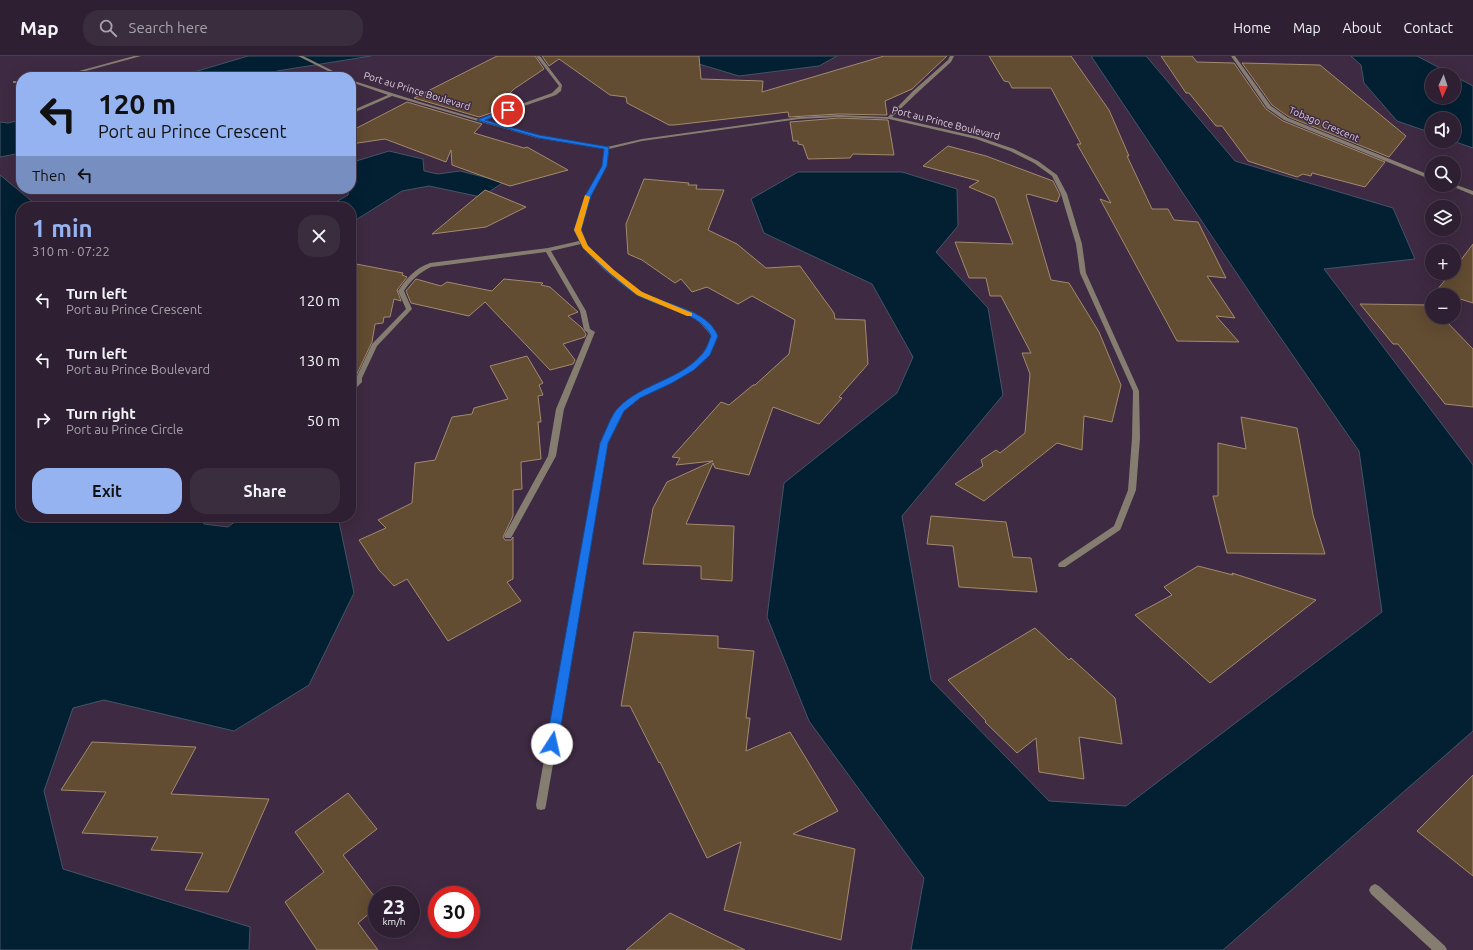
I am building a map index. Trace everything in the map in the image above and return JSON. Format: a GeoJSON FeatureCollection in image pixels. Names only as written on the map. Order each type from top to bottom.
{"type":"FeatureCollection","features":[{"type":"Feature","properties":{"kind":"street"},"geometry":{"type":"LineString","coordinates":[[79,72],[139,56]]}},
{"type":"Feature","properties":{"kind":"street"},"geometry":{"type":"LineString","coordinates":[[300,56],[332,72]]}},
{"type":"Feature","properties":{"kind":"street"},"geometry":{"type":"LineString","coordinates":[[479,120],[554,94],[559,90],[562,86],[559,80],[538,56]]}},
{"type":"Feature","properties":{"kind":"street"},"geometry":{"type":"LineString","coordinates":[[889,118],[915,92],[950,61],[952,56]]}},
{"type":"Feature","properties":{"kind":"street","name":"Tobago Crescent"},"geometry":{"type":"LineString","coordinates":[[1233,56],[1269,107],[1286,119],[1425,175]]}},
{"type":"Feature","properties":{"kind":"street","name":"Port au Prince Boulevard"},"geometry":{"type":"LineString","coordinates":[[356,83],[391,95],[539,137],[607,148],[642,140],[799,118],[839,116],[889,118],[977,138],[1012,150],[1036,162],[1054,176],[1064,194],[1079,244],[1083,274],[1136,391],[1136,438],[1132,490],[1118,528],[1062,565]]}},
{"type":"Feature","properties":{"kind":"street"},"geometry":{"type":"LineString","coordinates":[[356,111],[391,95]]}},
{"type":"Feature","properties":{"kind":"street"},"geometry":{"type":"LineString","coordinates":[[541,805],[604,443],[621,410],[638,396],[669,382],[691,368],[707,353],[714,336],[711,328],[702,321],[676,307],[639,294],[585,247],[578,230],[588,196],[605,166],[607,148]]}},
{"type":"Feature","properties":{"kind":"street"},"geometry":{"type":"LineString","coordinates":[[1461,188],[1473,193]]}},
{"type":"Feature","properties":{"kind":"street"},"geometry":{"type":"LineString","coordinates":[[356,384],[374,345],[409,309],[400,291],[411,275],[430,265],[548,250],[583,242]]}},
{"type":"Feature","properties":{"kind":"street"},"geometry":{"type":"LineString","coordinates":[[508,536],[552,456],[560,409],[592,332],[586,330],[583,311],[548,250]]}},
{"type":"Feature","properties":{"kind":"street"},"geometry":{"type":"LineString","coordinates":[[1375,890],[1441,950]]}},
{"type":"Feature","properties":{"kind":"water"},"geometry":{"type":"Polygon","coordinates":[[[248,56],[371,56],[274,72],[194,72],[248,56]]]}},
{"type":"Feature","properties":{"kind":"water"},"geometry":{"type":"Polygon","coordinates":[[[681,56],[837,56],[819,66],[739,76],[682,59],[681,56]]]}},
{"type":"Feature","properties":{"kind":"water"},"geometry":{"type":"Polygon","coordinates":[[[1091,56],[1146,56],[1235,161],[1393,208],[1415,259],[1324,269],[1473,465],[1473,731],[1223,950],[911,950],[924,878],[809,721],[767,617],[784,483],[897,393],[913,357],[872,284],[764,233],[751,199],[798,172],[902,172],[957,189],[958,226],[936,252],[988,308],[1003,395],[902,516],[931,680],[1049,801],[1126,806],[1382,612],[1359,451],[1260,308],[1091,56]]]}},
{"type":"Feature","properties":{"kind":"water"},"geometry":{"type":"Polygon","coordinates":[[[1351,56],[1417,56],[1440,68],[1425,68],[1425,104],[1461,104],[1461,80],[1473,86],[1473,148],[1461,144],[1461,112],[1425,112],[1425,131],[1397,121],[1364,83],[1361,65],[1351,56]]]}},
{"type":"Feature","properties":{"kind":"water"},"geometry":{"type":"Polygon","coordinates":[[[16,121],[16,154],[0,157],[0,122],[8,123],[16,121]]]}},
{"type":"Feature","properties":{"kind":"water"},"geometry":{"type":"Polygon","coordinates":[[[389,151],[423,159],[424,171],[438,174],[460,171],[504,182],[481,197],[429,186],[402,191],[356,220],[356,202],[336,202],[348,194],[356,194],[356,161],[389,151]]]}},
{"type":"Feature","properties":{"kind":"water"},"geometry":{"type":"Polygon","coordinates":[[[0,175],[16,188],[16,194],[23,194],[33,202],[16,202],[16,522],[204,522],[204,524],[228,527],[234,522],[339,522],[354,593],[309,685],[234,731],[104,700],[73,708],[44,791],[63,869],[250,927],[249,950],[0,950],[0,175]]]}},
{"type":"Feature","properties":{"kind":"building"},"geometry":{"type":"Polygon","coordinates":[[[497,56],[535,56],[544,69],[514,89],[491,113],[479,117],[414,98],[497,56]]]}},
{"type":"Feature","properties":{"kind":"building"},"geometry":{"type":"Polygon","coordinates":[[[542,56],[699,56],[701,79],[763,81],[762,92],[884,56],[947,56],[912,89],[885,101],[887,115],[839,114],[789,117],[788,112],[669,125],[627,103],[626,97],[610,95],[559,59],[549,66],[542,56]]]}},
{"type":"Feature","properties":{"kind":"building"},"geometry":{"type":"Polygon","coordinates":[[[989,56],[1071,56],[1109,110],[1129,156],[1127,156],[1152,209],[1168,209],[1174,220],[1198,222],[1226,278],[1207,276],[1235,318],[1216,316],[1239,342],[1177,341],[1100,199],[1111,203],[1077,144],[1081,144],[1051,88],[1012,88],[1009,82],[1004,81],[989,56]]]}},
{"type":"Feature","properties":{"kind":"building"},"geometry":{"type":"Polygon","coordinates":[[[1161,56],[1192,56],[1197,62],[1234,63],[1266,109],[1283,121],[1385,162],[1365,187],[1312,173],[1311,176],[1303,174],[1297,177],[1248,161],[1222,126],[1216,126],[1189,93],[1186,93],[1161,56]]]}},
{"type":"Feature","properties":{"kind":"building"},"geometry":{"type":"Polygon","coordinates":[[[1242,63],[1320,65],[1406,136],[1389,157],[1289,117],[1272,105],[1242,63]]]}},
{"type":"Feature","properties":{"kind":"building"},"geometry":{"type":"Polygon","coordinates":[[[407,102],[482,124],[474,133],[524,148],[527,147],[568,170],[510,186],[452,165],[451,150],[446,162],[385,139],[356,143],[356,128],[407,102]]]}},
{"type":"Feature","properties":{"kind":"building"},"geometry":{"type":"Polygon","coordinates":[[[839,118],[888,120],[894,155],[853,154],[850,158],[808,159],[803,145],[798,144],[798,141],[793,141],[790,122],[839,118]]]}},
{"type":"Feature","properties":{"kind":"building"},"geometry":{"type":"Polygon","coordinates":[[[948,146],[986,156],[1053,181],[1060,195],[1057,202],[1028,194],[1026,195],[1051,280],[1069,283],[1099,332],[1121,385],[1112,422],[1084,416],[1082,450],[1057,443],[984,501],[955,484],[983,466],[981,460],[996,450],[1000,453],[1025,433],[1030,374],[1022,353],[1031,353],[1001,296],[990,296],[986,278],[969,278],[955,242],[1013,244],[995,198],[969,187],[979,181],[923,166],[948,146]]]}},
{"type":"Feature","properties":{"kind":"building"},"geometry":{"type":"Polygon","coordinates":[[[644,179],[689,183],[688,185],[697,185],[696,189],[724,190],[708,230],[737,244],[766,268],[800,266],[834,313],[835,319],[865,320],[868,364],[839,397],[842,398],[819,424],[773,407],[749,475],[715,468],[713,463],[686,524],[734,526],[732,581],[701,579],[701,566],[643,564],[653,508],[667,482],[713,461],[676,465],[680,458],[672,457],[721,402],[729,405],[753,385],[755,385],[789,354],[795,320],[752,296],[738,304],[707,287],[692,292],[681,279],[675,283],[642,260],[628,254],[626,224],[644,179]]]}},
{"type":"Feature","properties":{"kind":"building"},"geometry":{"type":"Polygon","coordinates":[[[485,190],[526,207],[486,227],[432,234],[485,190]]]}},
{"type":"Feature","properties":{"kind":"building"},"geometry":{"type":"Polygon","coordinates":[[[1473,244],[1473,303],[1461,299],[1461,288],[1438,288],[1445,280],[1461,280],[1461,260],[1473,244]]]}},
{"type":"Feature","properties":{"kind":"building"},"geometry":{"type":"Polygon","coordinates":[[[356,264],[403,273],[402,275],[407,277],[397,290],[401,301],[394,299],[390,317],[384,317],[383,323],[375,324],[372,342],[356,376],[356,264]]]}},
{"type":"Feature","properties":{"kind":"building"},"geometry":{"type":"Polygon","coordinates":[[[416,279],[441,286],[447,282],[492,291],[504,279],[543,283],[541,285],[550,287],[578,312],[568,316],[582,328],[586,334],[585,337],[563,344],[575,360],[573,364],[550,370],[485,302],[469,316],[411,303],[406,291],[416,279]]]}},
{"type":"Feature","properties":{"kind":"building"},"geometry":{"type":"Polygon","coordinates":[[[1360,304],[1425,305],[1425,324],[1449,324],[1473,349],[1473,407],[1445,404],[1398,344],[1393,344],[1360,304]]]}},
{"type":"Feature","properties":{"kind":"building"},"geometry":{"type":"Polygon","coordinates":[[[527,356],[543,383],[539,385],[543,395],[538,396],[541,422],[538,422],[541,459],[521,462],[522,489],[513,490],[513,516],[503,537],[505,540],[511,540],[513,537],[513,579],[507,582],[521,601],[448,641],[407,579],[394,586],[379,570],[359,540],[386,528],[378,520],[412,503],[415,463],[435,460],[452,417],[472,414],[474,408],[508,399],[490,366],[527,356]]]}},
{"type":"Feature","properties":{"kind":"building"},"geometry":{"type":"Polygon","coordinates":[[[1241,417],[1297,428],[1313,515],[1325,554],[1227,553],[1213,496],[1218,496],[1218,443],[1246,449],[1241,417]]]}},
{"type":"Feature","properties":{"kind":"building"},"geometry":{"type":"Polygon","coordinates":[[[931,516],[1006,522],[1013,557],[1031,558],[1037,592],[959,587],[953,546],[927,544],[931,516]]]}},
{"type":"Feature","properties":{"kind":"building"},"geometry":{"type":"Polygon","coordinates":[[[1198,566],[1233,575],[1232,573],[1316,600],[1210,683],[1135,615],[1172,595],[1164,587],[1198,566]]]}},
{"type":"Feature","properties":{"kind":"building"},"geometry":{"type":"Polygon","coordinates":[[[1035,628],[1069,660],[1071,658],[1115,698],[1122,744],[1079,737],[1084,779],[1039,772],[1036,738],[1017,753],[985,722],[986,721],[948,680],[1035,628]]]}},
{"type":"Feature","properties":{"kind":"building"},"geometry":{"type":"Polygon","coordinates":[[[634,632],[718,636],[718,648],[754,651],[746,718],[750,718],[746,751],[790,732],[838,811],[793,834],[855,849],[841,940],[724,910],[741,842],[707,858],[660,762],[659,763],[630,706],[621,706],[634,632]]]}},
{"type":"Feature","properties":{"kind":"building"},"geometry":{"type":"Polygon","coordinates":[[[92,742],[196,747],[171,794],[269,799],[228,892],[185,890],[203,853],[151,850],[158,837],[82,833],[106,792],[61,790],[92,742]]]}},
{"type":"Feature","properties":{"kind":"building"},"geometry":{"type":"Polygon","coordinates":[[[1473,775],[1473,876],[1417,831],[1473,775]]]}},
{"type":"Feature","properties":{"kind":"building"},"geometry":{"type":"Polygon","coordinates":[[[348,793],[377,829],[343,855],[368,888],[368,915],[358,923],[378,950],[317,950],[285,902],[324,872],[295,832],[348,793]]]}},
{"type":"Feature","properties":{"kind":"building"},"geometry":{"type":"Polygon","coordinates":[[[670,913],[745,950],[626,950],[670,913]]]}},
{"type":"Feature","properties":{"kind":"slow traffic"},"geometry":{"type":"LineString","coordinates":[[587,197],[578,230],[585,247],[639,294],[676,307],[689,314]]}},
{"type":"Feature","properties":{"kind":"route"},"geometry":{"type":"LineString","coordinates":[[508,110],[479,120],[539,137],[607,148],[605,166],[588,196],[578,230],[585,247],[639,294],[676,307],[702,321],[711,328],[714,336],[707,353],[691,368],[669,382],[638,396],[621,410],[604,443],[552,744]]}}]}
